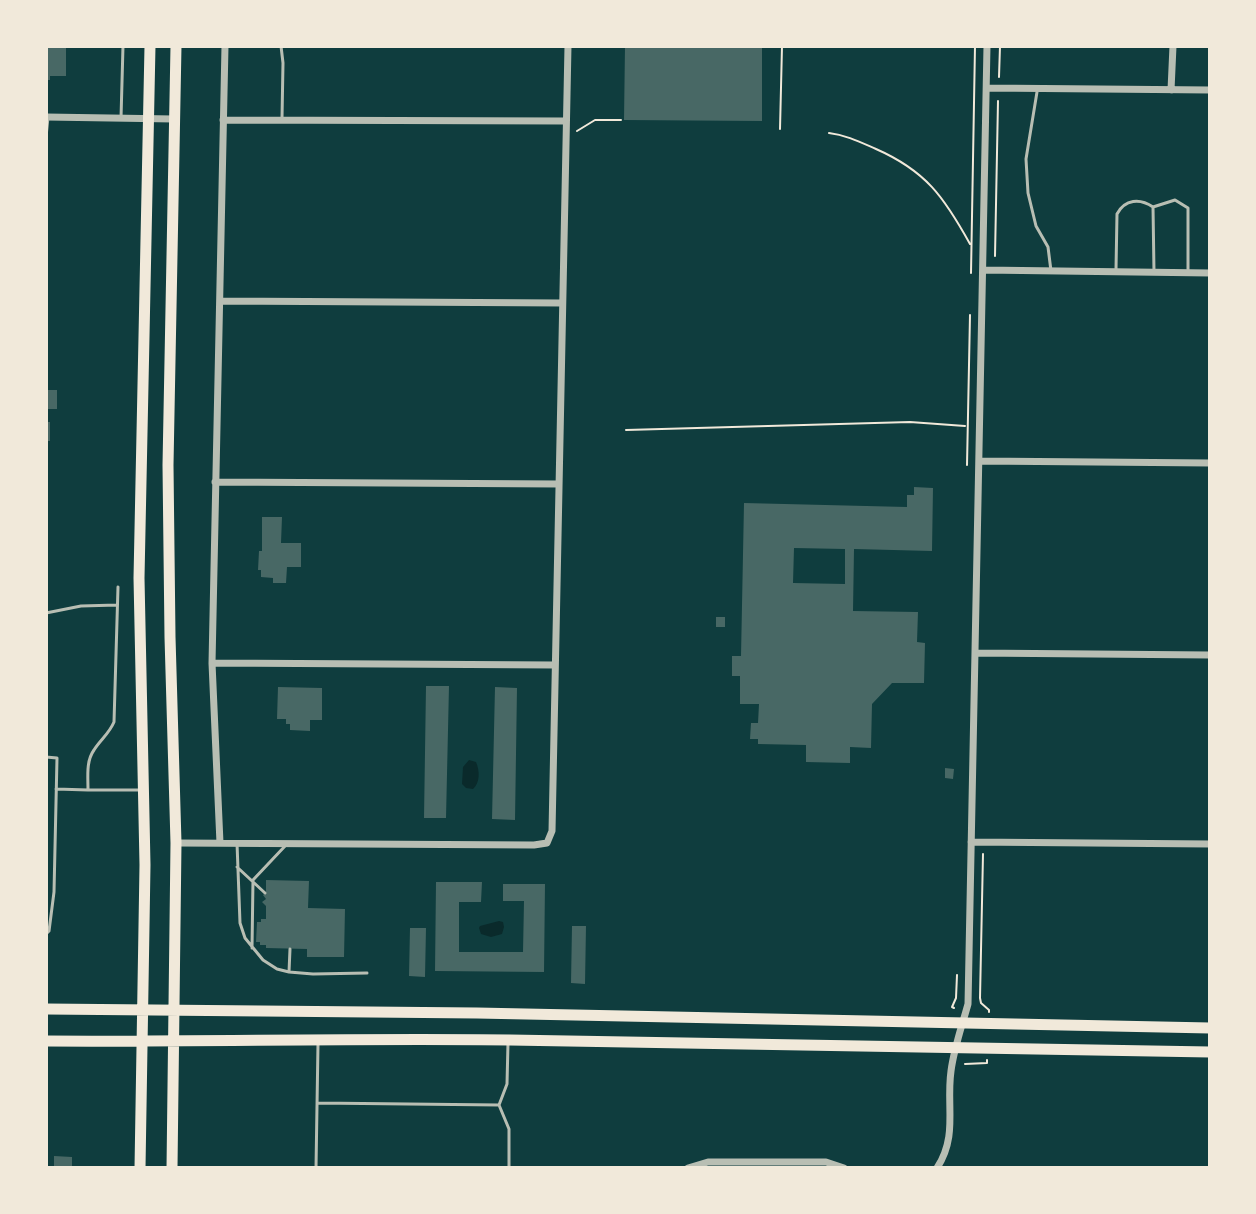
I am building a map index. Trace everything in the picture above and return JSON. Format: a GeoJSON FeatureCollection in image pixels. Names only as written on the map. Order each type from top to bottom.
{"type":"FeatureCollection","features":[{"type":"Feature","properties":{"kind":"main road"},"geometry":{"type":"LineString","coordinates":[[140,1168],[145,881],[139,578],[150,46]]}},
{"type":"Feature","properties":{"kind":"main road"},"geometry":{"type":"LineString","coordinates":[[172,1168],[176,843],[168,490],[176,46]]}},
{"type":"Feature","properties":{"kind":"main road"},"geometry":{"type":"LineString","coordinates":[[46,1009],[477,1013],[1210,1028]]}},
{"type":"Feature","properties":{"kind":"main road"},"geometry":{"type":"LineString","coordinates":[[46,1041],[508,1040],[1210,1052]]}},
{"type":"Feature","properties":{"kind":"street"},"geometry":{"type":"LineString","coordinates":[[220,843],[212,663],[225,46]]}},
{"type":"Feature","properties":{"kind":"street"},"geometry":{"type":"LineString","coordinates":[[176,843],[547,843],[552,831],[568,46]]}},
{"type":"Feature","properties":{"kind":"street"},"geometry":{"type":"LineString","coordinates":[[937,1168],[950,1135],[951,1071],[968,1004],[987,46]]}},
{"type":"Feature","properties":{"kind":"street"},"geometry":{"type":"LineString","coordinates":[[1171,90],[1173,46]]}},
{"type":"Feature","properties":{"kind":"street"},"geometry":{"type":"LineString","coordinates":[[987,88],[1210,90]]}},
{"type":"Feature","properties":{"kind":"street"},"geometry":{"type":"LineString","coordinates":[[47,117],[174,119]]}},
{"type":"Feature","properties":{"kind":"street"},"geometry":{"type":"LineString","coordinates":[[223,120],[566,121]]}},
{"type":"Feature","properties":{"kind":"street"},"geometry":{"type":"LineString","coordinates":[[984,270],[1210,273]]}},
{"type":"Feature","properties":{"kind":"street"},"geometry":{"type":"LineString","coordinates":[[220,301],[562,303]]}},
{"type":"Feature","properties":{"kind":"street"},"geometry":{"type":"LineString","coordinates":[[980,461],[1210,463]]}},
{"type":"Feature","properties":{"kind":"street"},"geometry":{"type":"LineString","coordinates":[[215,482],[559,484]]}},
{"type":"Feature","properties":{"kind":"street"},"geometry":{"type":"LineString","coordinates":[[975,653],[1210,655]]}},
{"type":"Feature","properties":{"kind":"street"},"geometry":{"type":"LineString","coordinates":[[212,663],[555,665]]}},
{"type":"Feature","properties":{"kind":"street"},"geometry":{"type":"LineString","coordinates":[[971,842],[1210,844]]}},
{"type":"Feature","properties":{"kind":"street"},"geometry":{"type":"LineString","coordinates":[[688,1168],[708,1162],[826,1162],[844,1168]]}},
{"type":"Feature","properties":{"kind":"lane"},"geometry":{"type":"LineString","coordinates":[[121,118],[123,46]]}},
{"type":"Feature","properties":{"kind":"lane"},"geometry":{"type":"LineString","coordinates":[[281,46],[282,121]]}},
{"type":"Feature","properties":{"kind":"lane"},"geometry":{"type":"LineString","coordinates":[[1037,88],[1026,159],[1028,193],[1036,226],[1048,247],[1051,271]]}},
{"type":"Feature","properties":{"kind":"lane"},"geometry":{"type":"LineString","coordinates":[[46,137],[47,117]]}},
{"type":"Feature","properties":{"kind":"lane"},"geometry":{"type":"LineString","coordinates":[[1153,207],[1175,200],[1188,208],[1188,272]]}},
{"type":"Feature","properties":{"kind":"lane"},"geometry":{"type":"LineString","coordinates":[[1116,272],[1117,214],[1122,206],[1132,201],[1145,201],[1153,207]]}},
{"type":"Feature","properties":{"kind":"lane"},"geometry":{"type":"LineString","coordinates":[[1153,207],[1154,272]]}},
{"type":"Feature","properties":{"kind":"lane"},"geometry":{"type":"LineString","coordinates":[[88,790],[90,758],[114,722],[118,587]]}},
{"type":"Feature","properties":{"kind":"lane"},"geometry":{"type":"LineString","coordinates":[[46,613],[81,606],[117,605]]}},
{"type":"Feature","properties":{"kind":"lane"},"geometry":{"type":"LineString","coordinates":[[46,757],[57,758],[54,892],[46,934]]}},
{"type":"Feature","properties":{"kind":"lane"},"geometry":{"type":"LineString","coordinates":[[56,789],[143,790]]}},
{"type":"Feature","properties":{"kind":"lane"},"geometry":{"type":"LineString","coordinates":[[237,843],[240,923],[252,948],[270,966],[289,972],[367,973]]}},
{"type":"Feature","properties":{"kind":"lane"},"geometry":{"type":"LineString","coordinates":[[252,948],[253,880],[286,844]]}},
{"type":"Feature","properties":{"kind":"lane"},"geometry":{"type":"LineString","coordinates":[[237,867],[265,893]]}},
{"type":"Feature","properties":{"kind":"lane"},"geometry":{"type":"LineString","coordinates":[[289,972],[290,949]]}},
{"type":"Feature","properties":{"kind":"lane"},"geometry":{"type":"LineString","coordinates":[[508,1040],[507,1084],[499,1105],[509,1129],[509,1168]]}},
{"type":"Feature","properties":{"kind":"lane"},"geometry":{"type":"LineString","coordinates":[[316,1168],[318,1041]]}},
{"type":"Feature","properties":{"kind":"lane"},"geometry":{"type":"LineString","coordinates":[[317,1103],[499,1105]]}},
{"type":"Feature","properties":{"kind":"path"},"geometry":{"type":"LineString","coordinates":[[780,129],[782,46]]}},
{"type":"Feature","properties":{"kind":"path"},"geometry":{"type":"LineString","coordinates":[[971,278],[975,46]]}},
{"type":"Feature","properties":{"kind":"path"},"geometry":{"type":"LineString","coordinates":[[999,78],[1000,46]]}},
{"type":"Feature","properties":{"kind":"path"},"geometry":{"type":"LineString","coordinates":[[995,256],[998,100]]}},
{"type":"Feature","properties":{"kind":"path"},"geometry":{"type":"LineString","coordinates":[[576,131],[595,120],[621,120]]}},
{"type":"Feature","properties":{"kind":"path"},"geometry":{"type":"LineString","coordinates":[[829,133],[844,135],[900,160],[913,170],[947,203],[970,245]]}},
{"type":"Feature","properties":{"kind":"path"},"geometry":{"type":"LineString","coordinates":[[626,430],[910,422],[967,426],[970,308]]}},
{"type":"Feature","properties":{"kind":"path"},"geometry":{"type":"LineString","coordinates":[[983,853],[980,998],[989,1015]]}},
{"type":"Feature","properties":{"kind":"water"},"geometry":{"type":"Polygon","coordinates":[[[469,760],[476,762],[478,769],[478,780],[473,789],[462,784],[463,767],[469,760]]]}},
{"type":"Feature","properties":{"kind":"water"},"geometry":{"type":"Polygon","coordinates":[[[503,922],[502,934],[491,937],[481,934],[480,926],[503,922]]]}},
{"type":"Feature","properties":{"kind":"building"},"geometry":{"type":"Polygon","coordinates":[[[46,46],[66,46],[66,76],[50,76],[50,80],[46,80],[46,46]]]}},
{"type":"Feature","properties":{"kind":"building"},"geometry":{"type":"Polygon","coordinates":[[[625,46],[762,46],[762,121],[624,120],[625,46]]]}},
{"type":"Feature","properties":{"kind":"building"},"geometry":{"type":"Polygon","coordinates":[[[46,390],[57,390],[57,409],[46,409],[46,390]]]}},
{"type":"Feature","properties":{"kind":"building"},"geometry":{"type":"Polygon","coordinates":[[[46,422],[50,422],[50,441],[46,441],[46,422]]]}},
{"type":"Feature","properties":{"kind":"building"},"geometry":{"type":"Polygon","coordinates":[[[914,487],[933,488],[932,551],[854,549],[853,611],[918,612],[917,642],[925,643],[924,683],[892,683],[872,704],[871,748],[850,747],[850,763],[806,762],[806,745],[758,744],[758,739],[750,739],[751,723],[758,723],[759,704],[740,704],[740,676],[732,676],[732,656],[741,656],[744,503],[907,507],[907,495],[914,495],[914,487]],[[794,548],[793,583],[845,584],[845,549],[794,548]]]}},
{"type":"Feature","properties":{"kind":"building"},"geometry":{"type":"Polygon","coordinates":[[[262,517],[282,517],[281,543],[301,543],[301,567],[287,567],[286,583],[273,583],[273,578],[261,577],[261,570],[258,570],[259,551],[262,551],[262,517]]]}},
{"type":"Feature","properties":{"kind":"building"},"geometry":{"type":"Polygon","coordinates":[[[716,617],[725,617],[725,627],[716,627],[716,617]]]}},
{"type":"Feature","properties":{"kind":"building"},"geometry":{"type":"Polygon","coordinates":[[[426,686],[449,686],[446,818],[424,818],[426,686]]]}},
{"type":"Feature","properties":{"kind":"building"},"geometry":{"type":"Polygon","coordinates":[[[278,687],[322,688],[322,720],[310,720],[310,731],[290,730],[286,719],[277,719],[278,687]]]}},
{"type":"Feature","properties":{"kind":"building"},"geometry":{"type":"Polygon","coordinates":[[[495,687],[517,688],[515,820],[492,819],[495,687]]]}},
{"type":"Feature","properties":{"kind":"building"},"geometry":{"type":"Polygon","coordinates":[[[945,768],[954,769],[953,779],[945,778],[945,768]]]}},
{"type":"Feature","properties":{"kind":"building"},"geometry":{"type":"Polygon","coordinates":[[[266,880],[309,881],[308,908],[345,909],[344,957],[307,957],[307,949],[266,948],[266,945],[256,942],[257,922],[266,919],[266,906],[262,902],[266,899],[263,895],[266,880]]]}},
{"type":"Feature","properties":{"kind":"building"},"geometry":{"type":"Polygon","coordinates":[[[436,882],[482,882],[481,902],[459,902],[459,952],[523,952],[524,901],[503,901],[503,884],[545,884],[544,972],[435,971],[436,882]]]}},
{"type":"Feature","properties":{"kind":"building"},"geometry":{"type":"Polygon","coordinates":[[[572,926],[586,926],[585,984],[571,983],[572,926]]]}},
{"type":"Feature","properties":{"kind":"building"},"geometry":{"type":"Polygon","coordinates":[[[410,928],[426,928],[425,977],[409,976],[410,928]]]}},
{"type":"Feature","properties":{"kind":"building"},"geometry":{"type":"Polygon","coordinates":[[[54,1156],[72,1157],[72,1168],[54,1168],[54,1156]]]}}]}
